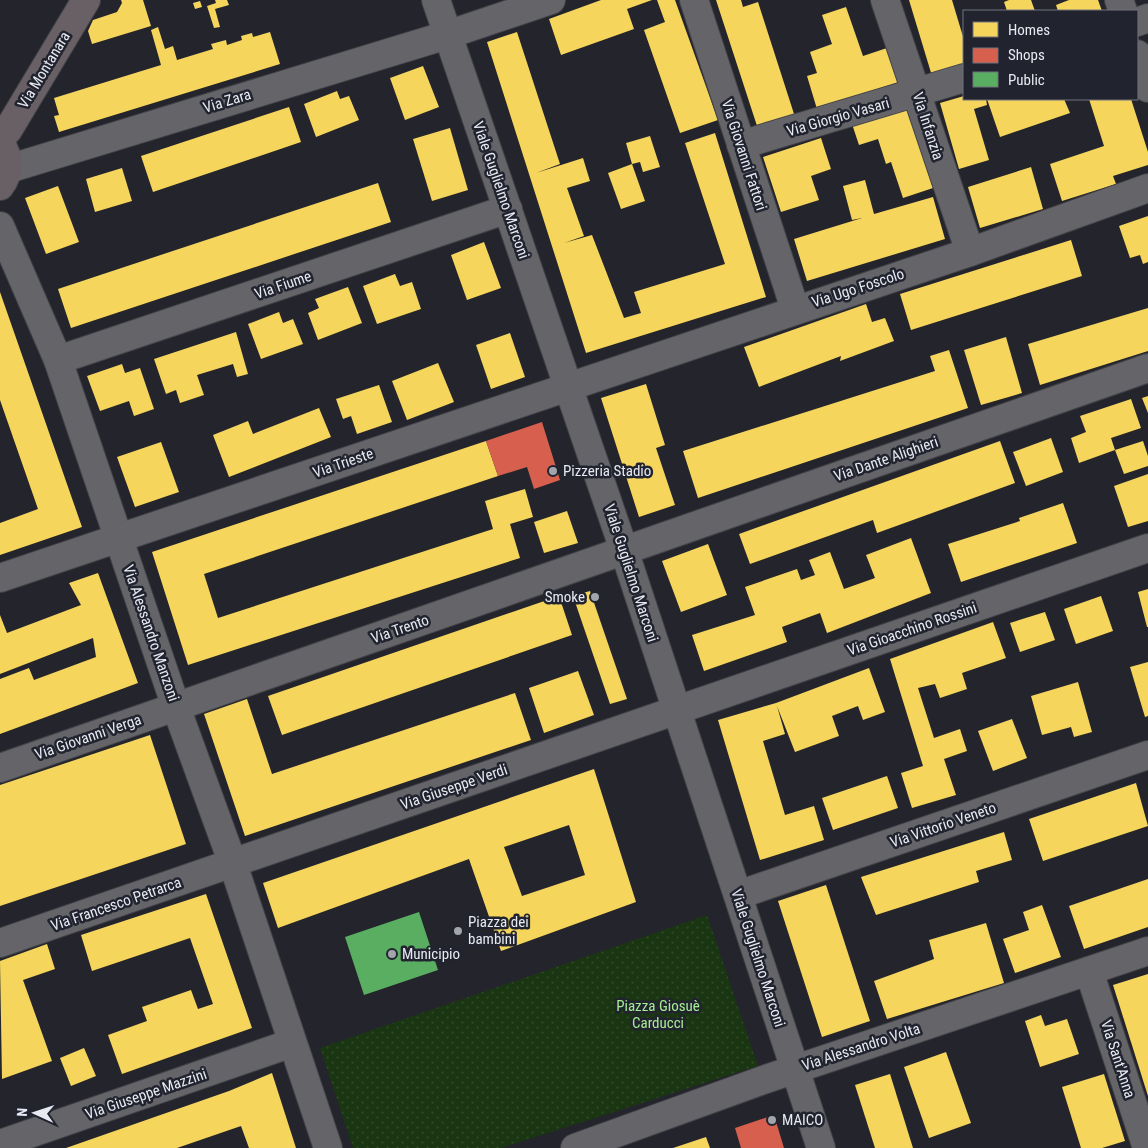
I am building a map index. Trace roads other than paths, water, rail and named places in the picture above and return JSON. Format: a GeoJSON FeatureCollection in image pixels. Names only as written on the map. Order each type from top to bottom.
{"type":"FeatureCollection","features":[{"type":"Feature","properties":{"kind":"main road","name":"Via Montanara"},"geometry":{"type":"LineString","coordinates":[[0,138],[8,130],[86,0]]}},
{"type":"Feature","properties":{"kind":"main road"},"geometry":{"type":"LineString","coordinates":[[0,143],[7,158],[4,178]]}},
{"type":"Feature","properties":{"kind":"street","name":"Viale Guglielmo Marconi"},"geometry":{"type":"LineString","coordinates":[[436,0],[624,550],[821,1148]]}},
{"type":"Feature","properties":{"kind":"street","name":"Via Zara"},"geometry":{"type":"LineString","coordinates":[[4,178],[551,0]]}},
{"type":"Feature","properties":{"kind":"street","name":"Via Giovanni Fattori"},"geometry":{"type":"LineString","coordinates":[[694,0],[795,309]]}},
{"type":"Feature","properties":{"kind":"street","name":"Via Infanzia"},"geometry":{"type":"LineString","coordinates":[[885,0],[970,252]]}},
{"type":"Feature","properties":{"kind":"street"},"geometry":{"type":"LineString","coordinates":[[1138,57],[1148,88]]}},
{"type":"Feature","properties":{"kind":"street","name":"Via Giorgio Vasari"},"geometry":{"type":"LineString","coordinates":[[741,145],[917,94],[963,78]]}},
{"type":"Feature","properties":{"kind":"street","name":"Via Ugo Foscolo"},"geometry":{"type":"LineString","coordinates":[[568,388],[795,309],[970,252],[1148,188]]}},
{"type":"Feature","properties":{"kind":"street","name":"Via Fiume"},"geometry":{"type":"LineString","coordinates":[[58,360],[508,208]]}},
{"type":"Feature","properties":{"kind":"street","name":"Via Alessandro Manzoni"},"geometry":{"type":"LineString","coordinates":[[0,226],[58,360],[176,707],[233,864],[292,1043]]}},
{"type":"Feature","properties":{"kind":"street","name":"Via Dante Alighieri"},"geometry":{"type":"LineString","coordinates":[[624,550],[1148,368]]}},
{"type":"Feature","properties":{"kind":"street","name":"Via Trieste"},"geometry":{"type":"LineString","coordinates":[[0,578],[568,388]]}},
{"type":"Feature","properties":{"kind":"street","name":"Via Gioacchino Rossini"},"geometry":{"type":"LineString","coordinates":[[676,709],[1148,548]]}},
{"type":"Feature","properties":{"kind":"street","name":"Via Trento"},"geometry":{"type":"LineString","coordinates":[[176,707],[624,550]]}},
{"type":"Feature","properties":{"kind":"street","name":"Via Giovanni Verga"},"geometry":{"type":"LineString","coordinates":[[0,768],[176,707]]}},
{"type":"Feature","properties":{"kind":"street","name":"Via Giuseppe Verdi"},"geometry":{"type":"LineString","coordinates":[[233,864],[676,709]]}},
{"type":"Feature","properties":{"kind":"street","name":"Via Vittorio Veneto"},"geometry":{"type":"LineString","coordinates":[[738,895],[1148,755]]}},
{"type":"Feature","properties":{"kind":"street","name":"Via Francesco Petrarca"},"geometry":{"type":"LineString","coordinates":[[0,943],[233,864]]}},
{"type":"Feature","properties":{"kind":"street","name":"Via Alessandro Volta"},"geometry":{"type":"LineString","coordinates":[[575,1148],[794,1069],[1148,951]]}},
{"type":"Feature","properties":{"kind":"street","name":"Via Sant'Anna"},"geometry":{"type":"LineString","coordinates":[[1089,971],[1147,1148]]}},
{"type":"Feature","properties":{"kind":"street"},"geometry":{"type":"LineString","coordinates":[[292,1043],[328,1148]]}},
{"type":"Feature","properties":{"kind":"street","name":"Via Giuseppe Mazzini"},"geometry":{"type":"LineString","coordinates":[[0,1144],[292,1043]]}},
{"type":"Feature","properties":{"kind":"place","name":"Pizzeria Stadio"},"geometry":{"type":"Point","coordinates":[553,471]}},
{"type":"Feature","properties":{"kind":"place","name":"Smoke"},"geometry":{"type":"Point","coordinates":[595,597]}},
{"type":"Feature","properties":{"kind":"place","name":"Piazza dei bambini"},"geometry":{"type":"Point","coordinates":[458,931]}},
{"type":"Feature","properties":{"kind":"place","name":"Municipio"},"geometry":{"type":"Point","coordinates":[392,954]}},
{"type":"Feature","properties":{"kind":"place","name":"MAICO"},"geometry":{"type":"Point","coordinates":[772,1120]}},
{"type":"Feature","properties":{"kind":"park label","name":"Piazza Giosuè Carducci"},"geometry":{"type":"Point","coordinates":[658,1014]}}]}
